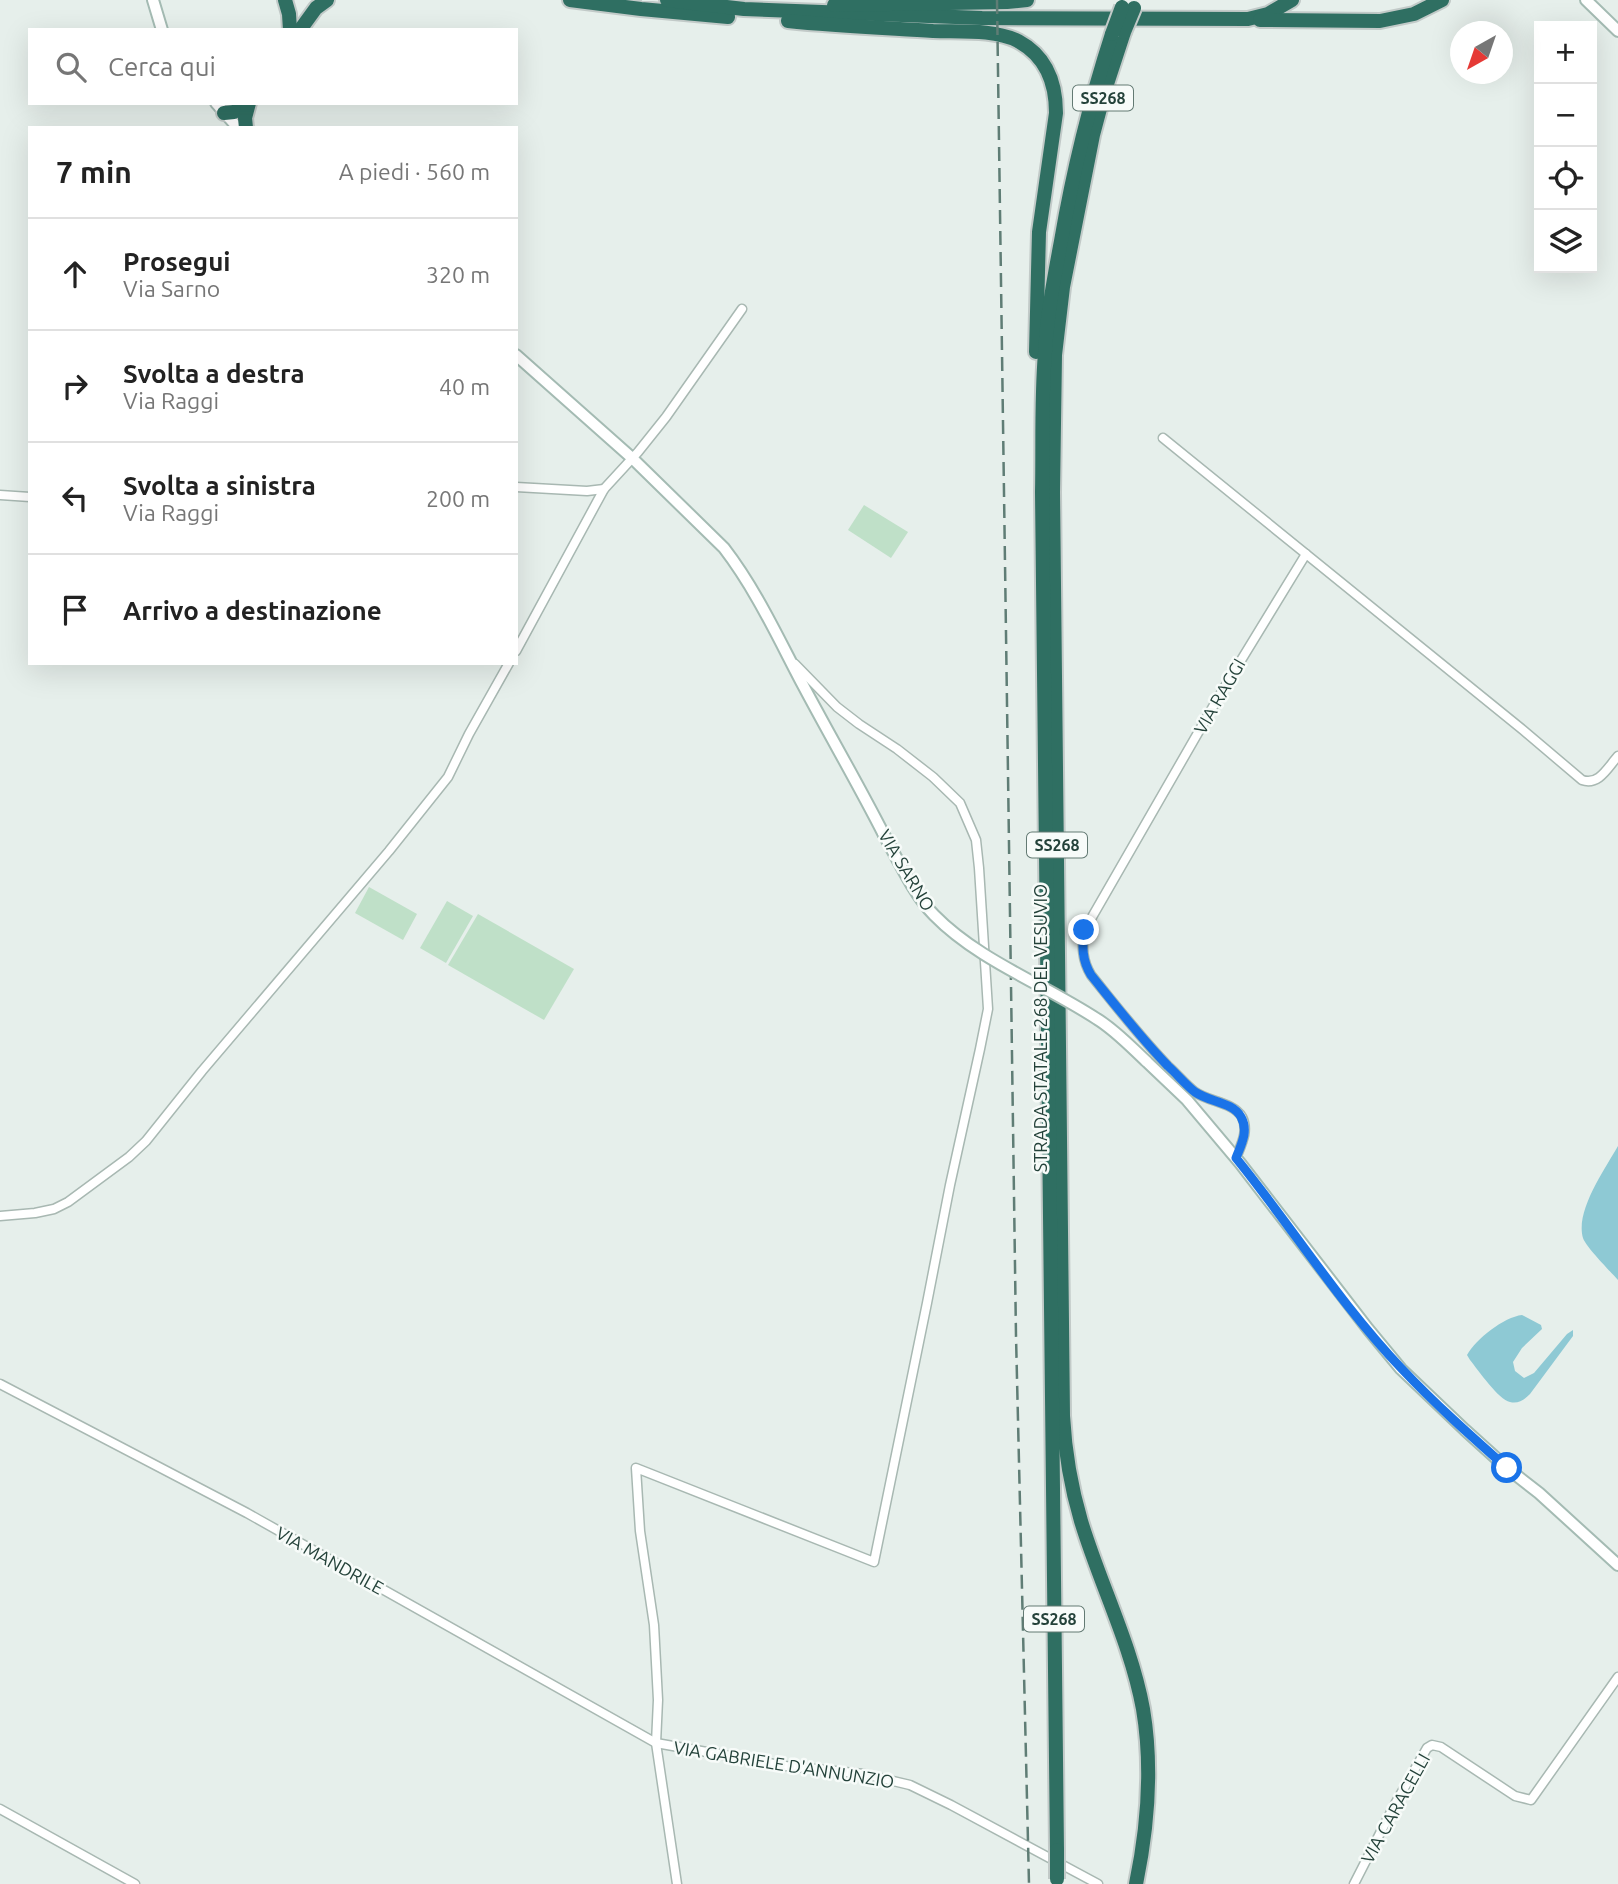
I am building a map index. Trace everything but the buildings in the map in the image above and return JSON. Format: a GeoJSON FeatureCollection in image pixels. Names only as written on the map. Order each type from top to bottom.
{"type":"FeatureCollection","features":[{"type":"Feature","properties":{"kind":"highway"},"geometry":{"type":"LineString","coordinates":[[285,0],[290,28]]}},
{"type":"Feature","properties":{"kind":"highway"},"geometry":{"type":"LineString","coordinates":[[301,28],[316,8],[327,0]]}},
{"type":"Feature","properties":{"kind":"highway"},"geometry":{"type":"LineString","coordinates":[[570,0],[701,15],[788,20],[936,22],[982,18]]}},
{"type":"Feature","properties":{"kind":"highway"},"geometry":{"type":"LineString","coordinates":[[675,1],[794,5],[1027,0]]}},
{"type":"Feature","properties":{"kind":"highway"},"geometry":{"type":"LineString","coordinates":[[1248,19],[1268,14],[1292,0]]}},
{"type":"Feature","properties":{"kind":"highway"},"geometry":{"type":"LineString","coordinates":[[675,1],[799,12],[982,18],[1380,21],[1414,13],[1442,0]]}},
{"type":"Feature","properties":{"kind":"highway","name":"STRADA STATALE 268 DEL VESUVIO"},"geometry":{"type":"LineString","coordinates":[[1057,1882],[1042,492],[1044,354],[1053,286],[1076,162],[1095,88],[1132,3]]}},
{"type":"Feature","properties":{"kind":"highway"},"geometry":{"type":"LineString","coordinates":[[788,20],[1007,37],[1030,49],[1048,69],[1056,97],[1056,113],[1037,256],[1036,434],[1042,492]]}},
{"type":"Feature","properties":{"kind":"highway","name":"STRADA STATALE 268 DEL VESUVIO"},"geometry":{"type":"LineString","coordinates":[[1118,33],[1087,164],[1063,288],[1055,355],[1062,1388],[1064,1438],[1073,1493],[1126,1648],[1143,1707],[1149,1765],[1149,1802],[1136,1884]]}},
{"type":"Feature","properties":{"kind":"highway"},"geometry":{"type":"LineString","coordinates":[[223,107],[234,112],[244,105]]}},
{"type":"Feature","properties":{"kind":"highway"},"geometry":{"type":"LineString","coordinates":[[246,126],[247,105]]}},
{"type":"Feature","properties":{"kind":"street"},"geometry":{"type":"LineString","coordinates":[[153,0],[161,28]]}},
{"type":"Feature","properties":{"kind":"street"},"geometry":{"type":"LineString","coordinates":[[1586,0],[1618,31]]}},
{"type":"Feature","properties":{"kind":"street"},"geometry":{"type":"LineString","coordinates":[[223,107],[237,126]]}},
{"type":"Feature","properties":{"kind":"street"},"geometry":{"type":"LineString","coordinates":[[518,647],[604,489],[666,417],[742,309]]}},
{"type":"Feature","properties":{"kind":"street","name":"VIA SARNO"},"geometry":{"type":"LineString","coordinates":[[518,357],[632,458],[737,564],[771,620],[907,878],[932,914],[959,937],[993,959],[1097,1018],[1118,1033],[1187,1100],[1402,1369],[1465,1430],[1618,1565]]}},
{"type":"Feature","properties":{"kind":"street"},"geometry":{"type":"LineString","coordinates":[[1163,438],[1582,780],[1595,780],[1618,756]]}},
{"type":"Feature","properties":{"kind":"street"},"geometry":{"type":"LineString","coordinates":[[518,487],[587,491],[604,489]]}},
{"type":"Feature","properties":{"kind":"street"},"geometry":{"type":"LineString","coordinates":[[0,495],[28,497]]}},
{"type":"Feature","properties":{"kind":"street","name":"VIA RAGGI"},"geometry":{"type":"LineString","coordinates":[[1236,1158],[1243,1141],[1245,1126],[1241,1115],[1234,1108],[1210,1101],[1196,1092],[1142,1040],[1085,964],[1082,949],[1084,930],[1218,698],[1306,554]]}},
{"type":"Feature","properties":{"kind":"street"},"geometry":{"type":"LineString","coordinates":[[677,1884],[656,1743],[658,1700],[654,1625],[640,1531],[636,1468],[874,1562],[988,1009],[976,840],[960,803],[933,777],[837,707],[790,659]]}},
{"type":"Feature","properties":{"kind":"street"},"geometry":{"type":"LineString","coordinates":[[0,1216],[35,1213],[54,1209],[68,1202],[129,1157],[146,1141],[449,777],[469,734],[508,665]]}},
{"type":"Feature","properties":{"kind":"street","name":"VIA MANDRILE"},"geometry":{"type":"LineString","coordinates":[[0,1384],[247,1513],[656,1743]]}},
{"type":"Feature","properties":{"kind":"street","name":"VIA CARACELLI"},"geometry":{"type":"LineString","coordinates":[[1354,1884],[1427,1748],[1432,1745],[1441,1747],[1515,1796],[1531,1800],[1618,1677]]}},
{"type":"Feature","properties":{"kind":"street","name":"VIA GABRIELE D'ANNUNZIO"},"geometry":{"type":"LineString","coordinates":[[656,1743],[786,1766],[864,1774],[910,1785],[1098,1884]]}},
{"type":"Feature","properties":{"kind":"street"},"geometry":{"type":"LineString","coordinates":[[0,1809],[135,1884]]}},
{"type":"Feature","properties":{"kind":"green space"},"geometry":{"type":"Polygon","coordinates":[[[864,505],[908,532],[891,558],[848,530],[864,505]]]}},
{"type":"Feature","properties":{"kind":"green space"},"geometry":{"type":"Polygon","coordinates":[[[369,887],[417,914],[403,940],[355,913],[369,887]]]}},
{"type":"Feature","properties":{"kind":"green space"},"geometry":{"type":"Polygon","coordinates":[[[447,901],[473,916],[446,963],[420,948],[447,901]]]}},
{"type":"Feature","properties":{"kind":"green space"},"geometry":{"type":"Polygon","coordinates":[[[478,914],[574,969],[544,1020],[448,965],[478,914]]]}},
{"type":"Feature","properties":{"kind":"water"},"geometry":{"type":"Polygon","coordinates":[[[1618,1146],[1618,1280],[1585,1242],[1582,1227],[1587,1203],[1618,1146]]]}},
{"type":"Feature","properties":{"kind":"water"},"geometry":{"type":"Polygon","coordinates":[[[1522,1315],[1541,1325],[1542,1329],[1522,1348],[1513,1362],[1515,1371],[1524,1378],[1534,1373],[1573,1330],[1573,1336],[1530,1394],[1521,1401],[1513,1402],[1505,1400],[1495,1390],[1467,1355],[1491,1330],[1522,1315]]]}},
{"type":"Feature","properties":{"kind":"railway"},"geometry":{"type":"LineString","coordinates":[[997,0],[1016,1336],[1029,1884]]}},
{"type":"Feature","properties":{"kind":"route"},"geometry":{"type":"LineString","coordinates":[[1084,930],[1082,949],[1085,964],[1142,1040],[1196,1092],[1210,1101],[1234,1108],[1241,1115],[1245,1126],[1243,1141],[1236,1158],[1368,1329],[1402,1369],[1507,1468]]}}]}
